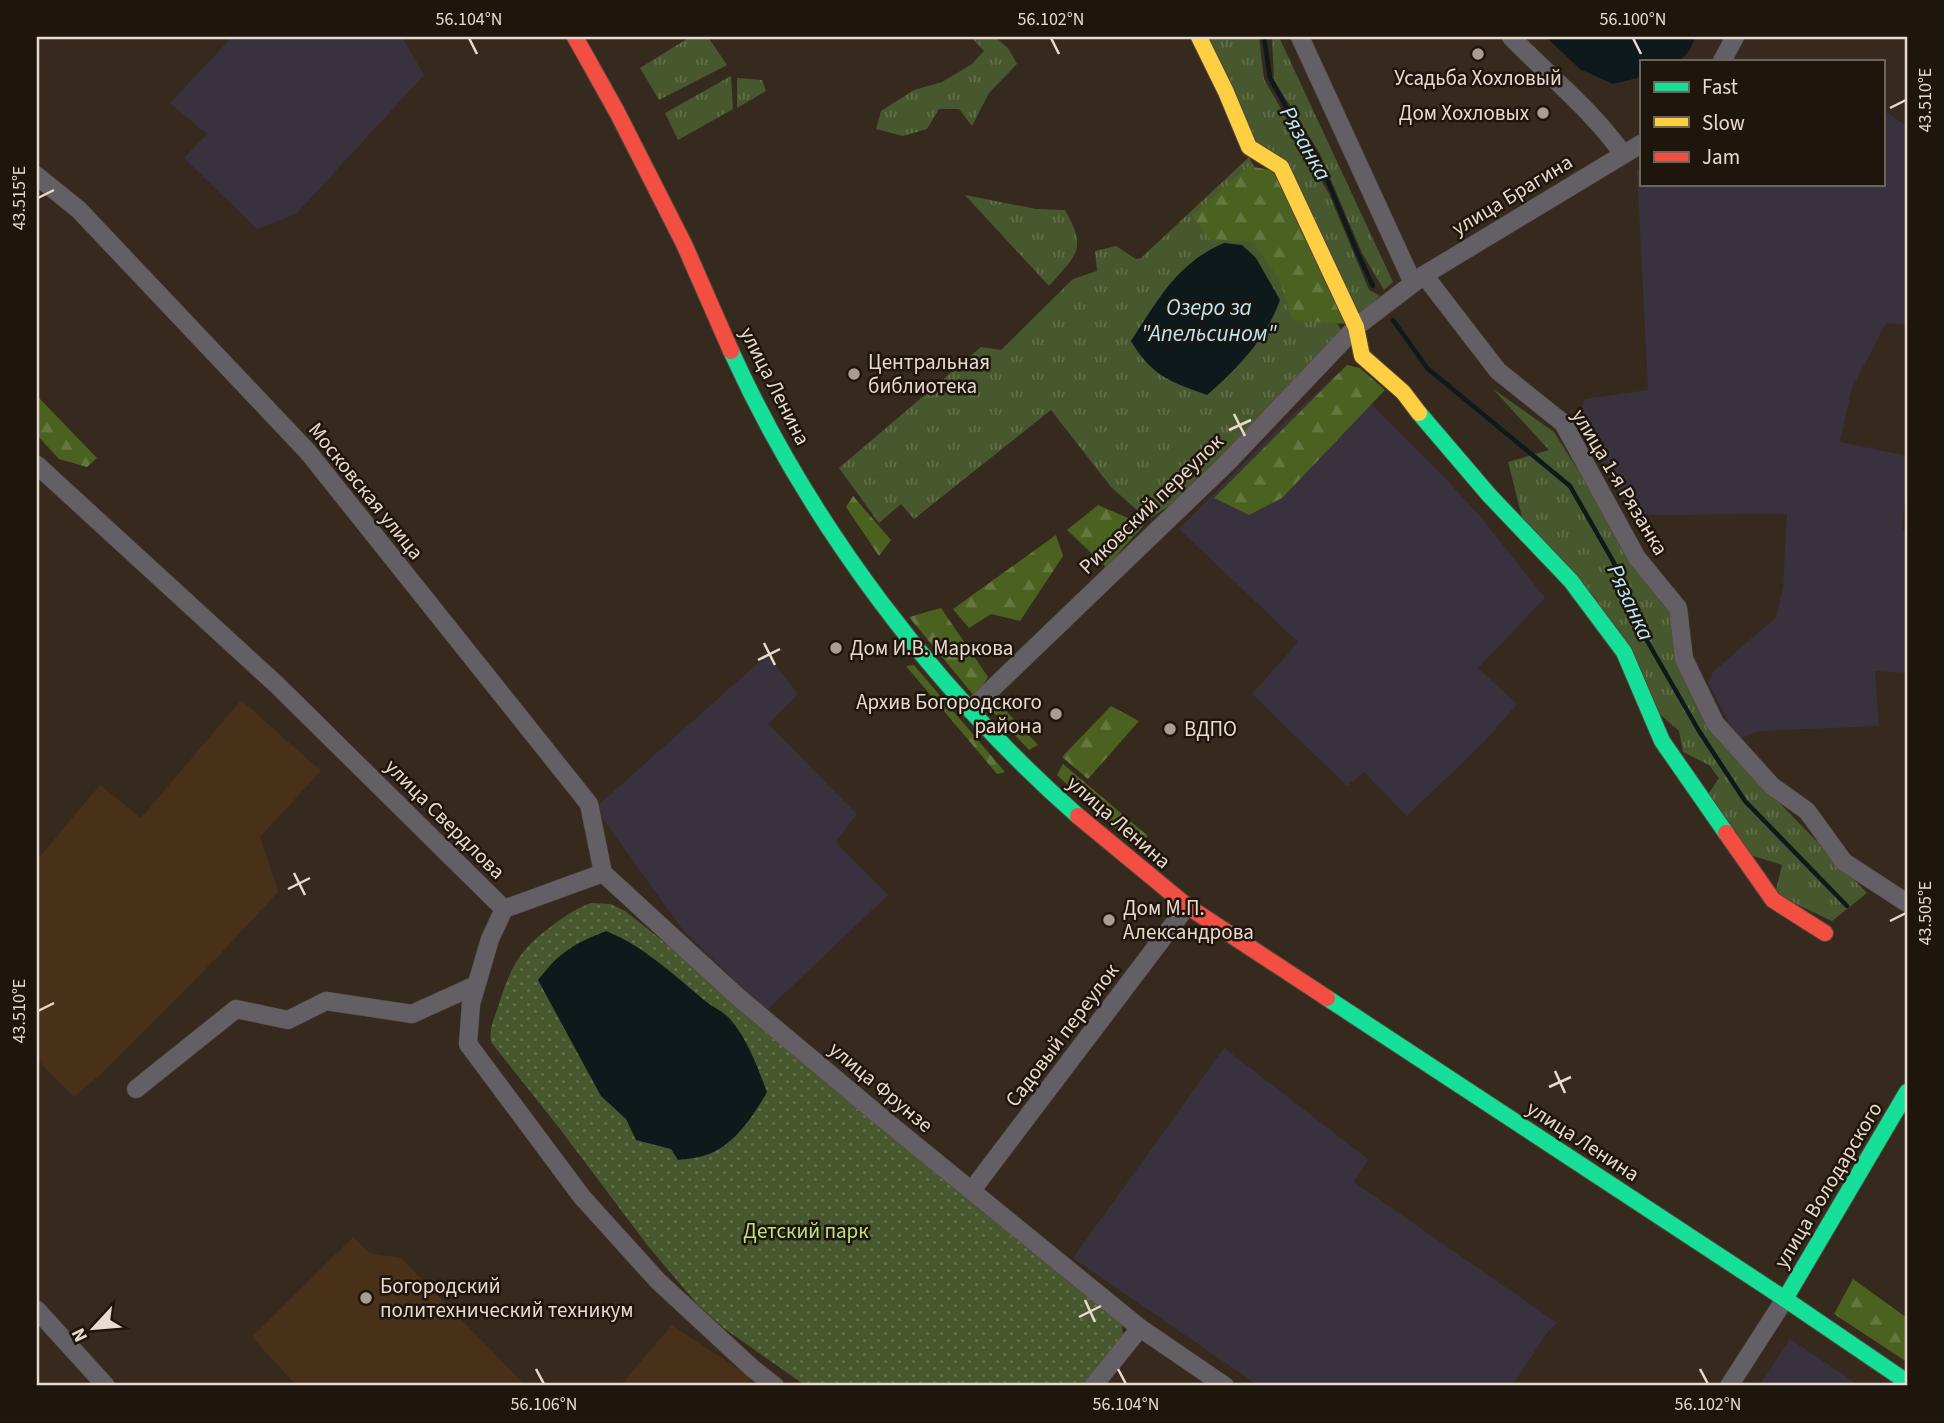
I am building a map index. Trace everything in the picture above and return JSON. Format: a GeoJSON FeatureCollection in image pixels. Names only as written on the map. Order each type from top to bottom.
{"type":"FeatureCollection","features":[{"type":"Feature","properties":{"kind":"main road","name":"улица Ленина"},"geometry":{"type":"LineString","coordinates":[[575,37],[608,92],[687,249],[756,402],[805,488],[914,643],[970,710],[1032,773],[1132,864],[1186,906],[1907,1382]]}},
{"type":"Feature","properties":{"kind":"main road"},"geometry":{"type":"LineString","coordinates":[[1199,37],[1250,147],[1281,167],[1356,327],[1362,356],[1403,392],[1428,426],[1480,485],[1571,581],[1624,652],[1661,741],[1773,900],[1825,933]]}},
{"type":"Feature","properties":{"kind":"main road","name":"улица Володарского"},"geometry":{"type":"LineString","coordinates":[[1785,1299],[1907,1092]]}},
{"type":"Feature","properties":{"kind":"street","name":"улица 1-я Рязанка"},"geometry":{"type":"LineString","coordinates":[[1300,37],[1419,279],[1498,371],[1563,423],[1637,558],[1678,608],[1684,659],[1715,723],[1772,786],[1807,811],[1844,862],[1907,903]]}},
{"type":"Feature","properties":{"kind":"street"},"geometry":{"type":"LineString","coordinates":[[1511,37],[1583,105],[1623,154]]}},
{"type":"Feature","properties":{"kind":"street"},"geometry":{"type":"LineString","coordinates":[[1723,60],[1735,37]]}},
{"type":"Feature","properties":{"kind":"street","name":"улица Брагина"},"geometry":{"type":"LineString","coordinates":[[1419,279],[1640,145]]}},
{"type":"Feature","properties":{"kind":"street","name":"Московская улица"},"geometry":{"type":"LineString","coordinates":[[37,176],[79,210],[308,452],[589,804],[603,873]]}},
{"type":"Feature","properties":{"kind":"street","name":"Риковский переулок"},"geometry":{"type":"LineString","coordinates":[[970,710],[1227,463],[1356,327],[1419,279]]}},
{"type":"Feature","properties":{"kind":"street","name":"улица Свердлова"},"geometry":{"type":"LineString","coordinates":[[37,465],[277,685],[504,909],[490,939],[471,1003],[468,1044],[582,1198],[657,1281],[751,1368],[775,1386]]}},
{"type":"Feature","properties":{"kind":"street"},"geometry":{"type":"LineString","coordinates":[[504,909],[603,873]]}},
{"type":"Feature","properties":{"kind":"street","name":"улица Фрунзе"},"geometry":{"type":"LineString","coordinates":[[603,873],[738,997],[887,1122],[1140,1328],[1225,1386]]}},
{"type":"Feature","properties":{"kind":"street","name":"Садовый переулок"},"geometry":{"type":"LineString","coordinates":[[972,1190],[1186,906]]}},
{"type":"Feature","properties":{"kind":"street"},"geometry":{"type":"LineString","coordinates":[[136,1089],[236,1009],[288,1020],[326,1001],[412,1014],[476,985]]}},
{"type":"Feature","properties":{"kind":"street"},"geometry":{"type":"LineString","coordinates":[[1729,1386],[1785,1299]]}},
{"type":"Feature","properties":{"kind":"street"},"geometry":{"type":"LineString","coordinates":[[37,1310],[106,1386]]}},
{"type":"Feature","properties":{"kind":"street"},"geometry":{"type":"LineString","coordinates":[[1093,1386],[1140,1328]]}},
{"type":"Feature","properties":{"kind":"shaded area"},"geometry":{"type":"Polygon","coordinates":[[[232,37],[402,37],[424,75],[296,214],[257,229],[184,158],[207,134],[170,103],[232,37]]]}},
{"type":"Feature","properties":{"kind":"shaded area"},"geometry":{"type":"Polygon","coordinates":[[[1884,111],[1907,126],[1907,325],[1886,323],[1852,388],[1840,442],[1907,456],[1907,497],[1902,530],[1907,532],[1907,673],[1875,671],[1879,726],[1760,731],[1737,739],[1708,682],[1713,672],[1776,617],[1783,587],[1787,514],[1632,515],[1577,421],[1585,399],[1648,390],[1637,171],[1640,168],[1640,186],[1884,186],[1884,111]]]}},
{"type":"Feature","properties":{"kind":"shaded area"},"geometry":{"type":"Polygon","coordinates":[[[1339,372],[1479,515],[1545,598],[1478,668],[1517,704],[1484,742],[1407,816],[1364,772],[1347,786],[1252,694],[1298,642],[1179,529],[1281,425],[1339,372]]]}},
{"type":"Feature","properties":{"kind":"shaded area"},"geometry":{"type":"Polygon","coordinates":[[[767,655],[798,694],[768,724],[857,814],[836,842],[888,895],[766,1011],[683,930],[595,808],[767,655]]]}},
{"type":"Feature","properties":{"kind":"shaded area"},"geometry":{"type":"Polygon","coordinates":[[[241,700],[321,771],[260,837],[278,892],[101,1074],[74,1097],[37,1059],[37,860],[100,785],[141,818],[241,700]]]}},
{"type":"Feature","properties":{"kind":"shaded area"},"geometry":{"type":"Polygon","coordinates":[[[1224,1048],[1368,1159],[1354,1182],[1557,1323],[1548,1331],[1512,1386],[1259,1386],[1073,1258],[1224,1048]]]}},
{"type":"Feature","properties":{"kind":"shaded area","name":"Богородский политехнический техникум"},"geometry":{"type":"Polygon","coordinates":[[[353,1237],[369,1253],[401,1258],[526,1386],[297,1386],[252,1337],[353,1237]]]}},
{"type":"Feature","properties":{"kind":"shaded area","name":"Богородский политехнический техникум"},"geometry":{"type":"Polygon","coordinates":[[[672,1325],[752,1378],[745,1386],[620,1386],[672,1325]]]}},
{"type":"Feature","properties":{"kind":"shaded area"},"geometry":{"type":"Polygon","coordinates":[[[1790,1339],[1860,1386],[1759,1386],[1790,1339]]]}},
{"type":"Feature","properties":{"kind":"green space"},"geometry":{"type":"Polygon","coordinates":[[[690,37],[708,37],[727,65],[659,100],[640,68],[690,37]]]}},
{"type":"Feature","properties":{"kind":"green space"},"geometry":{"type":"Polygon","coordinates":[[[971,37],[995,37],[1008,48],[1017,64],[989,93],[972,126],[959,109],[939,109],[927,129],[903,136],[876,129],[881,111],[914,90],[942,82],[972,64],[984,51],[971,37]]]}},
{"type":"Feature","properties":{"kind":"green space"},"geometry":{"type":"Polygon","coordinates":[[[1203,37],[1259,37],[1264,79],[1329,194],[1369,290],[1380,296],[1360,314],[1255,141],[1203,37]]]}},
{"type":"Feature","properties":{"kind":"green space"},"geometry":{"type":"Polygon","coordinates":[[[1272,37],[1279,37],[1393,282],[1384,290],[1362,253],[1320,154],[1274,80],[1272,37]]]}},
{"type":"Feature","properties":{"kind":"green space"},"geometry":{"type":"Polygon","coordinates":[[[731,76],[733,109],[678,140],[665,113],[731,76]]]}},
{"type":"Feature","properties":{"kind":"green space"},"geometry":{"type":"Polygon","coordinates":[[[737,78],[762,80],[766,91],[737,108],[737,78]]]}},
{"type":"Feature","properties":{"kind":"green space"},"geometry":{"type":"Polygon","coordinates":[[[1249,157],[1342,332],[1182,497],[1148,520],[1111,487],[1051,410],[914,519],[901,504],[879,523],[839,468],[981,347],[1001,350],[1073,279],[1097,271],[1095,251],[1116,246],[1136,259],[1141,258],[1249,157]]]}},
{"type":"Feature","properties":{"kind":"green space"},"geometry":{"type":"Polygon","coordinates":[[[1249,166],[1274,171],[1347,324],[1293,320],[1279,279],[1254,242],[1210,239],[1192,216],[1249,166]]]}},
{"type":"Feature","properties":{"kind":"green space"},"geometry":{"type":"Polygon","coordinates":[[[965,195],[1036,209],[1065,210],[1076,234],[1076,251],[1072,259],[1049,286],[965,195]]]}},
{"type":"Feature","properties":{"kind":"green space"},"geometry":{"type":"Polygon","coordinates":[[[1347,365],[1360,368],[1385,390],[1282,498],[1249,515],[1214,498],[1347,365]]]}},
{"type":"Feature","properties":{"kind":"green space"},"geometry":{"type":"Polygon","coordinates":[[[1493,389],[1554,432],[1633,558],[1668,608],[1679,658],[1755,778],[1867,893],[1832,921],[1775,894],[1782,865],[1747,854],[1705,799],[1719,778],[1709,765],[1683,752],[1679,731],[1653,708],[1523,521],[1508,462],[1549,450],[1493,389]]]}},
{"type":"Feature","properties":{"kind":"green space"},"geometry":{"type":"Polygon","coordinates":[[[39,398],[97,458],[87,467],[59,459],[37,435],[39,398]]]}},
{"type":"Feature","properties":{"kind":"green space"},"geometry":{"type":"Polygon","coordinates":[[[853,496],[891,540],[879,556],[846,507],[853,496]]]}},
{"type":"Feature","properties":{"kind":"green space"},"geometry":{"type":"Polygon","coordinates":[[[1098,505],[1144,525],[1106,567],[1067,530],[1098,505]]]}},
{"type":"Feature","properties":{"kind":"green space"},"geometry":{"type":"Polygon","coordinates":[[[1056,535],[1063,556],[1020,621],[991,614],[969,628],[953,609],[1056,535]]]}},
{"type":"Feature","properties":{"kind":"green space"},"geometry":{"type":"Polygon","coordinates":[[[941,608],[988,677],[975,697],[909,617],[941,608]]]}},
{"type":"Feature","properties":{"kind":"green space"},"geometry":{"type":"Polygon","coordinates":[[[914,665],[1005,772],[997,774],[906,666],[914,665]]]}},
{"type":"Feature","properties":{"kind":"green space"},"geometry":{"type":"Polygon","coordinates":[[[993,697],[1038,745],[1029,750],[993,712],[993,697]]]}},
{"type":"Feature","properties":{"kind":"green space"},"geometry":{"type":"Polygon","coordinates":[[[1111,706],[1139,721],[1088,779],[1062,757],[1111,706]]]}},
{"type":"Feature","properties":{"kind":"green space"},"geometry":{"type":"Polygon","coordinates":[[[1063,764],[1148,836],[1137,848],[1057,775],[1063,764]]]}},
{"type":"Feature","properties":{"kind":"green space","name":"Детский парк"},"geometry":{"type":"Polygon","coordinates":[[[591,903],[611,904],[625,911],[707,976],[828,1084],[1117,1319],[1122,1325],[1123,1337],[1085,1386],[806,1386],[725,1329],[698,1305],[648,1246],[491,1042],[492,1026],[502,996],[521,955],[553,925],[591,903]]]}},
{"type":"Feature","properties":{"kind":"green space"},"geometry":{"type":"Polygon","coordinates":[[[1853,1279],[1907,1318],[1907,1362],[1834,1314],[1853,1279]]]}},
{"type":"Feature","properties":{"kind":"water"},"geometry":{"type":"Polygon","coordinates":[[[1546,37],[1695,37],[1681,59],[1640,60],[1640,77],[1613,84],[1580,69],[1546,37]]]}},
{"type":"Feature","properties":{"kind":"water","name":"Озеро за \"Апельсином\""},"geometry":{"type":"Polygon","coordinates":[[[1224,243],[1242,245],[1256,258],[1280,300],[1267,328],[1250,352],[1207,395],[1182,386],[1154,370],[1131,341],[1160,297],[1181,272],[1193,261],[1224,243]]]}},
{"type":"Feature","properties":{"kind":"water"},"geometry":{"type":"Polygon","coordinates":[[[606,931],[647,954],[725,1014],[747,1044],[767,1092],[742,1129],[716,1151],[678,1160],[671,1149],[636,1140],[626,1119],[601,1096],[538,980],[553,962],[568,950],[606,931]]]}},
{"type":"Feature","properties":{"kind":"waterway","name":"Рязанка"},"geometry":{"type":"LineString","coordinates":[[1264,37],[1270,78],[1329,184],[1373,286]]}},
{"type":"Feature","properties":{"kind":"waterway","name":"Рязанка"},"geometry":{"type":"LineString","coordinates":[[1393,320],[1427,368],[1570,486],[1613,561],[1646,639],[1699,731],[1745,801],[1847,906]]}},
{"type":"Feature","properties":{"kind":"traffic: fast"},"geometry":{"type":"LineString","coordinates":[[731,351],[798,479],[880,602],[975,715],[1025,767],[1078,816]]}},
{"type":"Feature","properties":{"kind":"traffic: fast"},"geometry":{"type":"LineString","coordinates":[[1419,413],[1489,495],[1571,581],[1624,652],[1662,741],[1726,833]]}},
{"type":"Feature","properties":{"kind":"traffic: fast"},"geometry":{"type":"LineString","coordinates":[[1327,998],[1907,1382]]}},
{"type":"Feature","properties":{"kind":"traffic: fast"},"geometry":{"type":"LineString","coordinates":[[1785,1299],[1907,1092]]}},
{"type":"Feature","properties":{"kind":"traffic: slow"},"geometry":{"type":"LineString","coordinates":[[1199,37],[1249,147],[1281,167],[1356,327],[1362,356],[1403,392],[1419,413]]}},
{"type":"Feature","properties":{"kind":"traffic: jam"},"geometry":{"type":"LineString","coordinates":[[575,37],[617,112],[684,244],[731,351]]}},
{"type":"Feature","properties":{"kind":"traffic: jam"},"geometry":{"type":"LineString","coordinates":[[1078,816],[1187,906],[1327,998]]}},
{"type":"Feature","properties":{"kind":"traffic: jam"},"geometry":{"type":"LineString","coordinates":[[1726,833],[1773,900],[1825,933]]}},
{"type":"Feature","properties":{"kind":"place","name":"Усадьба Хохловый"},"geometry":{"type":"Point","coordinates":[1478,54]}},
{"type":"Feature","properties":{"kind":"place","name":"Дом Хохловых"},"geometry":{"type":"Point","coordinates":[1543,113]}},
{"type":"Feature","properties":{"kind":"place","name":"Центральная библиотека"},"geometry":{"type":"Point","coordinates":[854,374]}},
{"type":"Feature","properties":{"kind":"place","name":"Дом И.В. Маркова"},"geometry":{"type":"Point","coordinates":[836,648]}},
{"type":"Feature","properties":{"kind":"place","name":"Архив Богородского района"},"geometry":{"type":"Point","coordinates":[1056,714]}},
{"type":"Feature","properties":{"kind":"place","name":"ВДПО"},"geometry":{"type":"Point","coordinates":[1170,729]}},
{"type":"Feature","properties":{"kind":"place","name":"Дом М.П. Александрова"},"geometry":{"type":"Point","coordinates":[1109,920]}},
{"type":"Feature","properties":{"kind":"place","name":"Богородский политехнический техникум"},"geometry":{"type":"Point","coordinates":[366,1298]}}]}
